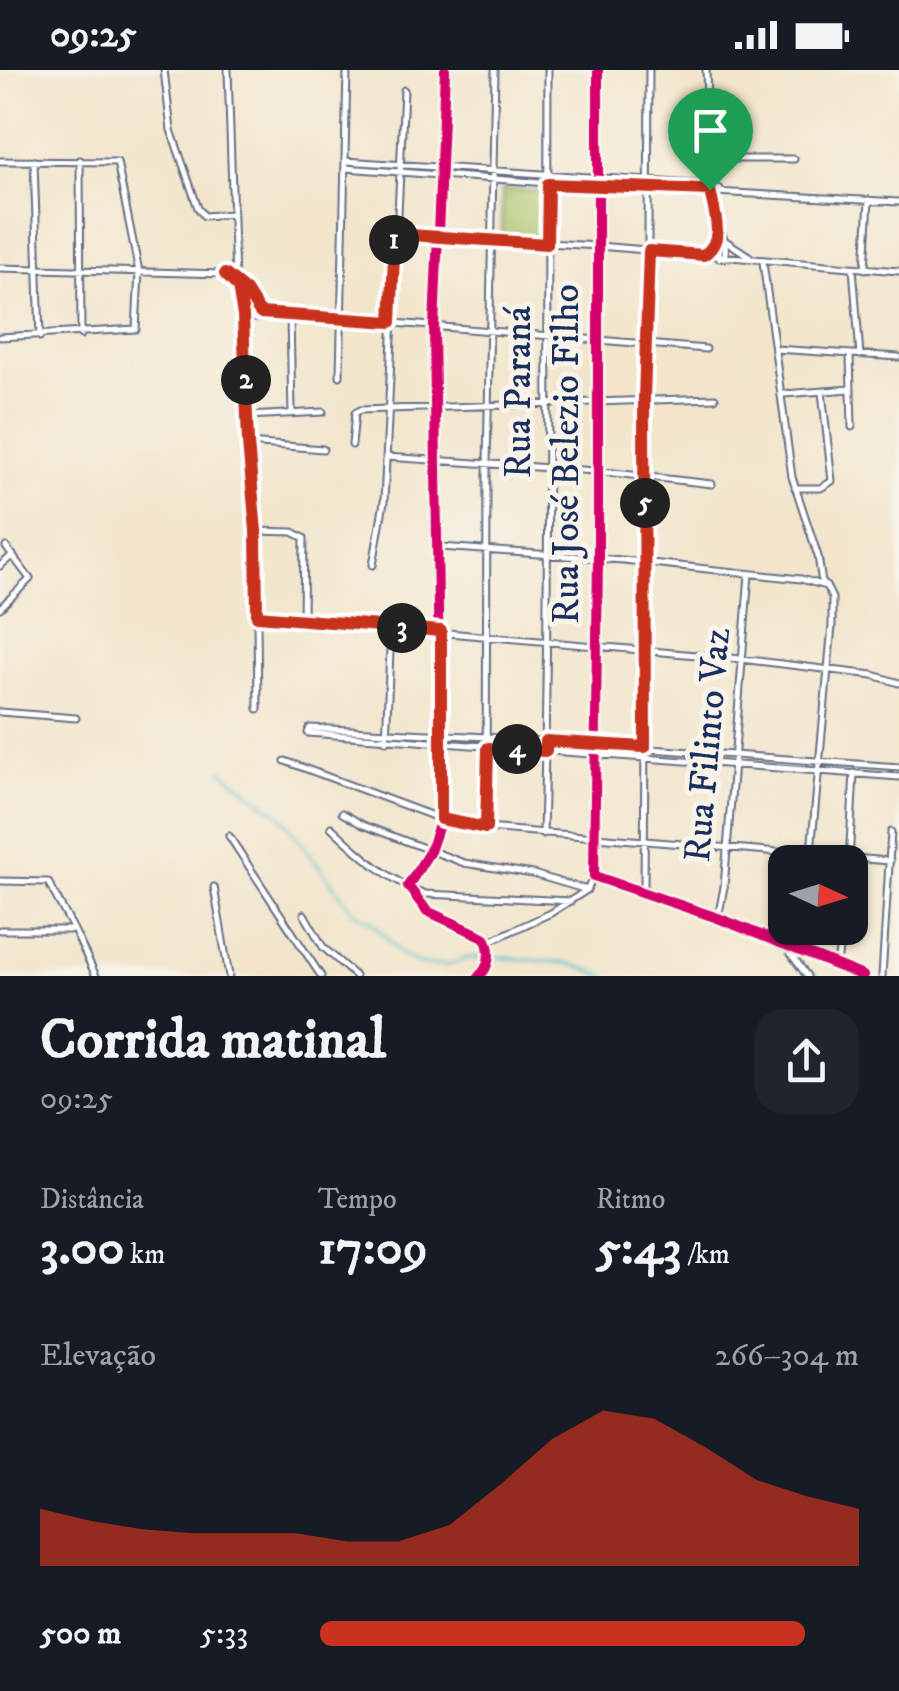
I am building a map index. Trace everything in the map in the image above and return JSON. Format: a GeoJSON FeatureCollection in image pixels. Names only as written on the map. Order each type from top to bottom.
{"type":"FeatureCollection","features":[{"type":"Feature","properties":{"kind":"street"},"geometry":{"type":"LineString","coordinates":[[164,70],[172,130],[198,208],[204,216],[233,214]]}},
{"type":"Feature","properties":{"kind":"street"},"geometry":{"type":"LineString","coordinates":[[228,70],[235,281]]}},
{"type":"Feature","properties":{"kind":"street"},"geometry":{"type":"LineString","coordinates":[[340,376],[347,70]]}},
{"type":"Feature","properties":{"kind":"street"},"geometry":{"type":"LineString","coordinates":[[408,886],[430,851],[441,819],[434,327],[445,70]]}},
{"type":"Feature","properties":{"kind":"street"},"geometry":{"type":"LineString","coordinates":[[486,828],[487,464],[495,70]]}},
{"type":"Feature","properties":{"kind":"street","name":"Rua Paraná"},"geometry":{"type":"LineString","coordinates":[[543,834],[549,555],[548,70]]}},
{"type":"Feature","properties":{"kind":"street","name":"Rua José Belezio Filho"},"geometry":{"type":"LineString","coordinates":[[594,876],[598,70]]}},
{"type":"Feature","properties":{"kind":"street"},"geometry":{"type":"LineString","coordinates":[[644,893],[644,398],[649,70]]}},
{"type":"Feature","properties":{"kind":"street"},"geometry":{"type":"LineString","coordinates":[[706,70],[710,188],[721,258]]}},
{"type":"Feature","properties":{"kind":"street"},"geometry":{"type":"LineString","coordinates":[[373,565],[384,502],[404,90]]}},
{"type":"Feature","properties":{"kind":"street"},"geometry":{"type":"LineString","coordinates":[[709,159],[794,160]]}},
{"type":"Feature","properties":{"kind":"street"},"geometry":{"type":"LineString","coordinates":[[80,160],[81,335]]}},
{"type":"Feature","properties":{"kind":"street"},"geometry":{"type":"LineString","coordinates":[[0,161],[114,161],[120,168],[139,272],[139,324],[134,330],[0,337]]}},
{"type":"Feature","properties":{"kind":"street"},"geometry":{"type":"LineString","coordinates":[[34,161],[40,336]]}},
{"type":"Feature","properties":{"kind":"street"},"geometry":{"type":"LineString","coordinates":[[345,164],[494,171],[548,180]]}},
{"type":"Feature","properties":{"kind":"street"},"geometry":{"type":"LineString","coordinates":[[442,171],[493,179],[710,188],[899,202]]}},
{"type":"Feature","properties":{"kind":"street"},"geometry":{"type":"LineString","coordinates":[[865,269],[869,200]]}},
{"type":"Feature","properties":{"kind":"street"},"geometry":{"type":"LineString","coordinates":[[718,228],[726,241],[764,262],[899,271]]}},
{"type":"Feature","properties":{"kind":"street"},"geometry":{"type":"LineString","coordinates":[[395,234],[752,258]]}},
{"type":"Feature","properties":{"kind":"street"},"geometry":{"type":"LineString","coordinates":[[721,258],[726,241]]}},
{"type":"Feature","properties":{"kind":"street"},"geometry":{"type":"LineString","coordinates":[[704,255],[716,242]]}},
{"type":"Feature","properties":{"kind":"street"},"geometry":{"type":"LineString","coordinates":[[764,262],[795,488],[832,608],[811,845]]}},
{"type":"Feature","properties":{"kind":"street"},"geometry":{"type":"LineString","coordinates":[[0,268],[225,274],[246,291],[256,312],[272,316]]}},
{"type":"Feature","properties":{"kind":"street"},"geometry":{"type":"LineString","coordinates":[[852,268],[860,355]]}},
{"type":"Feature","properties":{"kind":"street"},"geometry":{"type":"LineString","coordinates":[[225,274],[238,287],[242,314],[256,531],[258,709]]}},
{"type":"Feature","properties":{"kind":"street"},"geometry":{"type":"LineString","coordinates":[[242,314],[342,318],[706,349]]}},
{"type":"Feature","properties":{"kind":"street"},"geometry":{"type":"LineString","coordinates":[[290,316],[292,413]]}},
{"type":"Feature","properties":{"kind":"street"},"geometry":{"type":"LineString","coordinates":[[775,349],[899,358]]}},
{"type":"Feature","properties":{"kind":"street"},"geometry":{"type":"LineString","coordinates":[[850,356],[852,427]]}},
{"type":"Feature","properties":{"kind":"street"},"geometry":{"type":"LineString","coordinates":[[782,394],[851,388]]}},
{"type":"Feature","properties":{"kind":"street"},"geometry":{"type":"LineString","coordinates":[[795,488],[821,488],[832,481],[822,392]]}},
{"type":"Feature","properties":{"kind":"street"},"geometry":{"type":"LineString","coordinates":[[352,445],[355,413],[714,398]]}},
{"type":"Feature","properties":{"kind":"street"},"geometry":{"type":"LineString","coordinates":[[248,416],[323,412]]}},
{"type":"Feature","properties":{"kind":"street"},"geometry":{"type":"LineString","coordinates":[[248,443],[322,449]]}},
{"type":"Feature","properties":{"kind":"street"},"geometry":{"type":"LineString","coordinates":[[386,457],[596,471],[712,484]]}},
{"type":"Feature","properties":{"kind":"street"},"geometry":{"type":"LineString","coordinates":[[256,531],[294,532],[304,538],[303,619]]}},
{"type":"Feature","properties":{"kind":"street"},"geometry":{"type":"LineString","coordinates":[[0,608],[30,582],[30,576],[6,547]]}},
{"type":"Feature","properties":{"kind":"street"},"geometry":{"type":"LineString","coordinates":[[440,547],[598,558],[822,584]]}},
{"type":"Feature","properties":{"kind":"street"},"geometry":{"type":"LineString","coordinates":[[0,566],[12,555]]}},
{"type":"Feature","properties":{"kind":"street","name":"Rua Filinto Vaz"},"geometry":{"type":"LineString","coordinates":[[718,918],[722,911],[748,574]]}},
{"type":"Feature","properties":{"kind":"street"},"geometry":{"type":"LineString","coordinates":[[257,616],[740,658],[828,668],[899,682]]}},
{"type":"Feature","properties":{"kind":"street"},"geometry":{"type":"LineString","coordinates":[[386,741],[391,628]]}},
{"type":"Feature","properties":{"kind":"street"},"geometry":{"type":"LineString","coordinates":[[0,712],[76,718]]}},
{"type":"Feature","properties":{"kind":"street"},"geometry":{"type":"LineString","coordinates":[[899,767],[488,736],[310,728],[308,733],[899,778]]}},
{"type":"Feature","properties":{"kind":"street"},"geometry":{"type":"LineString","coordinates":[[285,761],[441,819],[486,828],[768,851]]}},
{"type":"Feature","properties":{"kind":"street"},"geometry":{"type":"LineString","coordinates":[[851,845],[854,773]]}},
{"type":"Feature","properties":{"kind":"street"},"geometry":{"type":"LineString","coordinates":[[342,813],[363,825],[464,863],[532,874],[587,890]]}},
{"type":"Feature","properties":{"kind":"street"},"geometry":{"type":"LineString","coordinates":[[331,827],[367,859],[426,894],[571,901]]}},
{"type":"Feature","properties":{"kind":"street"},"geometry":{"type":"LineString","coordinates":[[882,976],[891,832]]}},
{"type":"Feature","properties":{"kind":"street"},"geometry":{"type":"LineString","coordinates":[[229,836],[321,976]]}},
{"type":"Feature","properties":{"kind":"street"},"geometry":{"type":"LineString","coordinates":[[868,860],[890,861]]}},
{"type":"Feature","properties":{"kind":"street"},"geometry":{"type":"LineString","coordinates":[[488,942],[571,901],[587,890],[594,876],[768,938]]}},
{"type":"Feature","properties":{"kind":"street"},"geometry":{"type":"LineString","coordinates":[[0,881],[48,882],[96,976]]}},
{"type":"Feature","properties":{"kind":"street"},"geometry":{"type":"LineString","coordinates":[[408,886],[427,911],[484,936],[488,942],[487,969],[479,976]]}},
{"type":"Feature","properties":{"kind":"street"},"geometry":{"type":"LineString","coordinates":[[214,888],[229,976]]}},
{"type":"Feature","properties":{"kind":"street"},"geometry":{"type":"LineString","coordinates":[[304,914],[323,948],[355,976]]}},
{"type":"Feature","properties":{"kind":"street"},"geometry":{"type":"LineString","coordinates":[[0,930],[74,930]]}},
{"type":"Feature","properties":{"kind":"street"},"geometry":{"type":"LineString","coordinates":[[784,945],[864,976]]}},
{"type":"Feature","properties":{"kind":"street"},"geometry":{"type":"LineString","coordinates":[[784,945],[807,976]]}},
{"type":"Feature","properties":{"kind":"street"},"geometry":{"type":"LineString","coordinates":[[801,952],[802,945]]}},
{"type":"Feature","properties":{"kind":"street"},"geometry":{"type":"LineString","coordinates":[[837,966],[840,945]]}},
{"type":"Feature","properties":{"kind":"street"},"geometry":{"type":"LineString","coordinates":[[487,969],[495,976]]}},
{"type":"Feature","properties":{"kind":"green space"},"geometry":{"type":"Polygon","coordinates":[[[502,189],[544,191],[544,239],[502,235],[502,189]]]}},
{"type":"Feature","properties":{"kind":"waterway"},"geometry":{"type":"LineString","coordinates":[[221,770],[282,817],[353,911],[372,922],[402,955],[422,965],[450,965],[467,958],[483,958]]}},
{"type":"Feature","properties":{"kind":"waterway"},"geometry":{"type":"LineString","coordinates":[[497,957],[568,963],[606,976]]}},
{"type":"Feature","properties":{"kind":"cycle path"},"geometry":{"type":"LineString","coordinates":[[445,70],[434,327],[441,819],[430,851],[408,886],[427,911],[484,937],[489,958],[479,976]]}},
{"type":"Feature","properties":{"kind":"cycle path"},"geometry":{"type":"LineString","coordinates":[[598,70],[594,876],[718,918],[863,976]]}},
{"type":"Feature","properties":{"kind":"route"},"geometry":{"type":"LineString","coordinates":[[548,184],[710,190],[718,228],[710,250],[704,255],[649,251],[644,398],[645,747],[546,741],[546,751],[488,748],[486,828],[441,819],[441,631],[257,616],[243,316],[238,287],[225,274],[232,277],[246,291],[256,312],[391,322],[395,234],[547,244],[548,184]]}}]}
